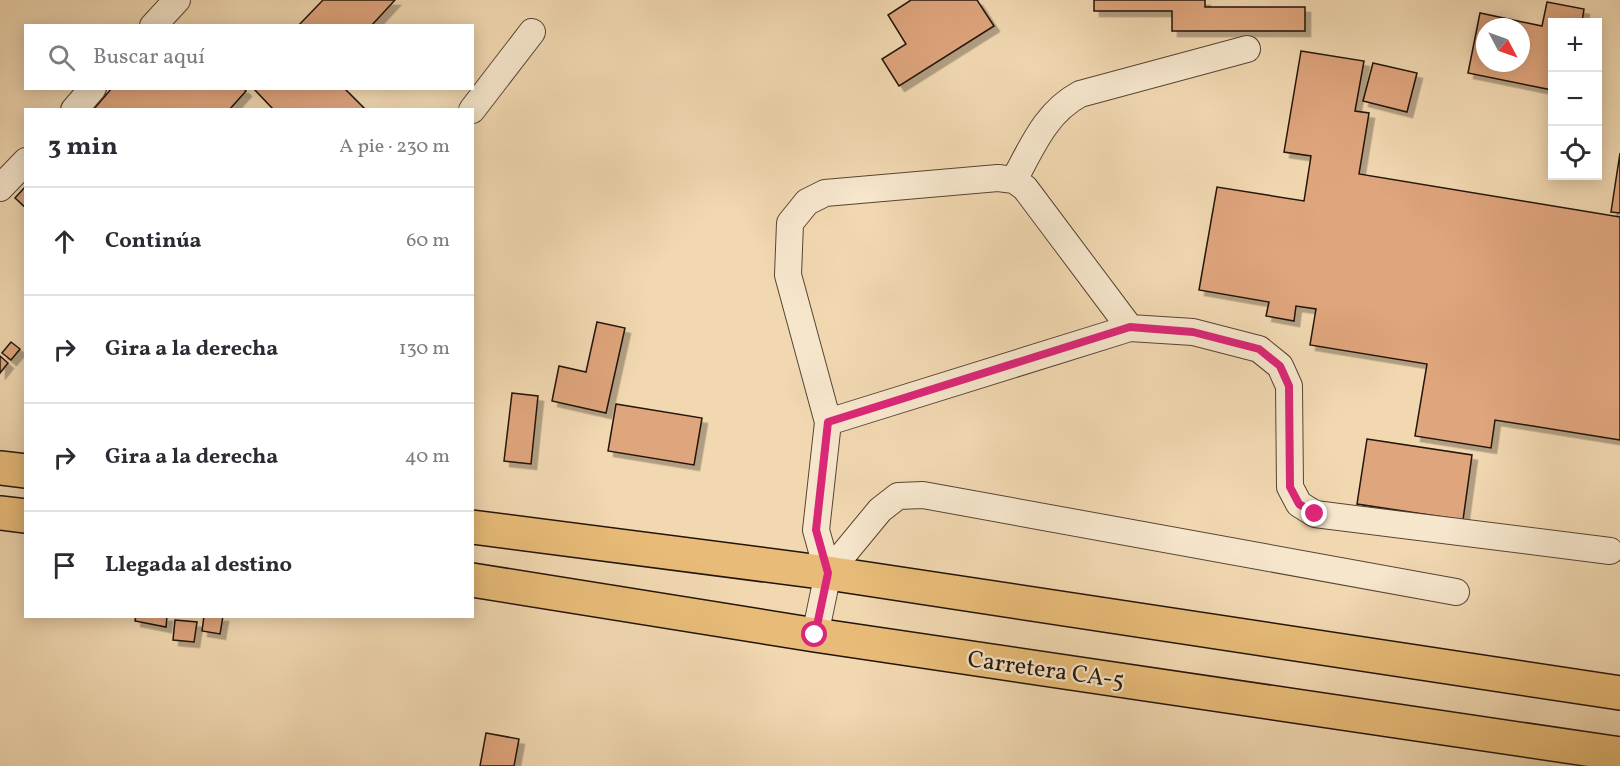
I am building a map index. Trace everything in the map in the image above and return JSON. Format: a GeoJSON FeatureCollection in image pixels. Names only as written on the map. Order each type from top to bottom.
{"type":"FeatureCollection","features":[{"type":"Feature","properties":{"kind":"highway"},"geometry":{"type":"LineString","coordinates":[[0,468],[24,471]]}},
{"type":"Feature","properties":{"kind":"highway"},"geometry":{"type":"LineString","coordinates":[[0,513],[24,516]]}},
{"type":"Feature","properties":{"kind":"highway"},"geometry":{"type":"LineString","coordinates":[[474,527],[828,573],[1620,693]]}},
{"type":"Feature","properties":{"kind":"highway","name":"Carretera CA-5"},"geometry":{"type":"LineString","coordinates":[[474,580],[815,635],[1620,754]]}},
{"type":"Feature","properties":{"kind":"street"},"geometry":{"type":"LineString","coordinates":[[155,24],[177,0]]}},
{"type":"Feature","properties":{"kind":"street"},"geometry":{"type":"LineString","coordinates":[[474,108],[532,32]]}},
{"type":"Feature","properties":{"kind":"street"},"geometry":{"type":"LineString","coordinates":[[1014,180],[1047,120],[1062,103],[1080,94],[1247,49]]}},
{"type":"Feature","properties":{"kind":"street"},"geometry":{"type":"LineString","coordinates":[[76,108],[91,90]]}},
{"type":"Feature","properties":{"kind":"street"},"geometry":{"type":"LineString","coordinates":[[0,188],[24,163]]}},
{"type":"Feature","properties":{"kind":"street"},"geometry":{"type":"LineString","coordinates":[[815,635],[828,573],[816,530],[828,422],[788,274],[790,223],[807,202],[825,193],[998,178],[1014,180],[1025,188],[1130,327]]}},
{"type":"Feature","properties":{"kind":"street"},"geometry":{"type":"LineString","coordinates":[[828,422],[1130,327],[1193,332],[1259,349],[1280,366],[1289,386],[1290,487],[1299,504],[1315,514],[1610,551]]}},
{"type":"Feature","properties":{"kind":"street"},"geometry":{"type":"LineString","coordinates":[[828,573],[880,510],[898,496],[923,495],[1456,592]]}},
{"type":"Feature","properties":{"kind":"building"},"geometry":{"type":"Polygon","coordinates":[[[323,0],[395,0],[373,24],[300,24],[323,0]]]}},
{"type":"Feature","properties":{"kind":"building"},"geometry":{"type":"Polygon","coordinates":[[[911,0],[977,0],[994,26],[899,86],[882,59],[906,44],[888,15],[911,0]]]}},
{"type":"Feature","properties":{"kind":"building"},"geometry":{"type":"Polygon","coordinates":[[[1094,0],[1205,0],[1205,7],[1305,7],[1305,31],[1172,31],[1172,11],[1094,11],[1094,0]]]}},
{"type":"Feature","properties":{"kind":"building"},"geometry":{"type":"Polygon","coordinates":[[[1547,2],[1584,9],[1583,18],[1548,18],[1548,89],[1468,73],[1476,33],[1476,72],[1530,72],[1530,23],[1542,26],[1547,2]]]}},
{"type":"Feature","properties":{"kind":"building"},"geometry":{"type":"Polygon","coordinates":[[[1480,13],[1504,18],[1479,18],[1480,13]]]}},
{"type":"Feature","properties":{"kind":"building"},"geometry":{"type":"Polygon","coordinates":[[[1301,51],[1364,61],[1355,111],[1369,113],[1359,174],[1620,217],[1620,440],[1495,420],[1491,448],[1415,436],[1427,364],[1310,345],[1316,309],[1296,306],[1294,321],[1266,316],[1269,302],[1199,290],[1217,187],[1304,201],[1311,156],[1284,152],[1301,51]]]}},
{"type":"Feature","properties":{"kind":"building"},"geometry":{"type":"Polygon","coordinates":[[[1373,63],[1417,73],[1407,112],[1363,101],[1373,63]]]}},
{"type":"Feature","properties":{"kind":"building"},"geometry":{"type":"Polygon","coordinates":[[[110,90],[246,91],[231,108],[95,108],[110,90]]]}},
{"type":"Feature","properties":{"kind":"building"},"geometry":{"type":"Polygon","coordinates":[[[255,90],[346,90],[364,108],[272,108],[255,90]]]}},
{"type":"Feature","properties":{"kind":"building"},"geometry":{"type":"Polygon","coordinates":[[[1620,153],[1620,213],[1611,212],[1620,153]]]}},
{"type":"Feature","properties":{"kind":"building"},"geometry":{"type":"Polygon","coordinates":[[[24,188],[24,206],[15,198],[24,188]]]}},
{"type":"Feature","properties":{"kind":"building"},"geometry":{"type":"Polygon","coordinates":[[[597,322],[625,328],[606,413],[552,401],[559,366],[586,372],[597,322]]]}},
{"type":"Feature","properties":{"kind":"building"},"geometry":{"type":"Polygon","coordinates":[[[11,342],[20,349],[11,360],[2,353],[11,342]]]}},
{"type":"Feature","properties":{"kind":"building"},"geometry":{"type":"Polygon","coordinates":[[[0,356],[8,363],[0,373],[0,356]]]}},
{"type":"Feature","properties":{"kind":"building"},"geometry":{"type":"Polygon","coordinates":[[[512,393],[538,396],[531,464],[504,461],[512,393]]]}},
{"type":"Feature","properties":{"kind":"building"},"geometry":{"type":"Polygon","coordinates":[[[616,404],[702,418],[694,465],[608,451],[616,404]]]}},
{"type":"Feature","properties":{"kind":"building"},"geometry":{"type":"Polygon","coordinates":[[[1367,439],[1472,455],[1463,520],[1357,504],[1367,439]]]}},
{"type":"Feature","properties":{"kind":"building"},"geometry":{"type":"Polygon","coordinates":[[[136,618],[167,618],[166,627],[135,621],[136,618]]]}},
{"type":"Feature","properties":{"kind":"building"},"geometry":{"type":"Polygon","coordinates":[[[204,618],[223,618],[220,634],[202,631],[204,618]]]}},
{"type":"Feature","properties":{"kind":"building"},"geometry":{"type":"Polygon","coordinates":[[[175,620],[197,622],[194,642],[173,640],[175,620]]]}},
{"type":"Feature","properties":{"kind":"building"},"geometry":{"type":"Polygon","coordinates":[[[486,733],[519,739],[514,766],[480,766],[486,733]]]}},
{"type":"Feature","properties":{"kind":"route"},"geometry":{"type":"LineString","coordinates":[[815,635],[828,573],[816,530],[828,422],[1130,327],[1193,332],[1259,349],[1280,366],[1289,386],[1290,487],[1299,504],[1315,514]]}}]}
